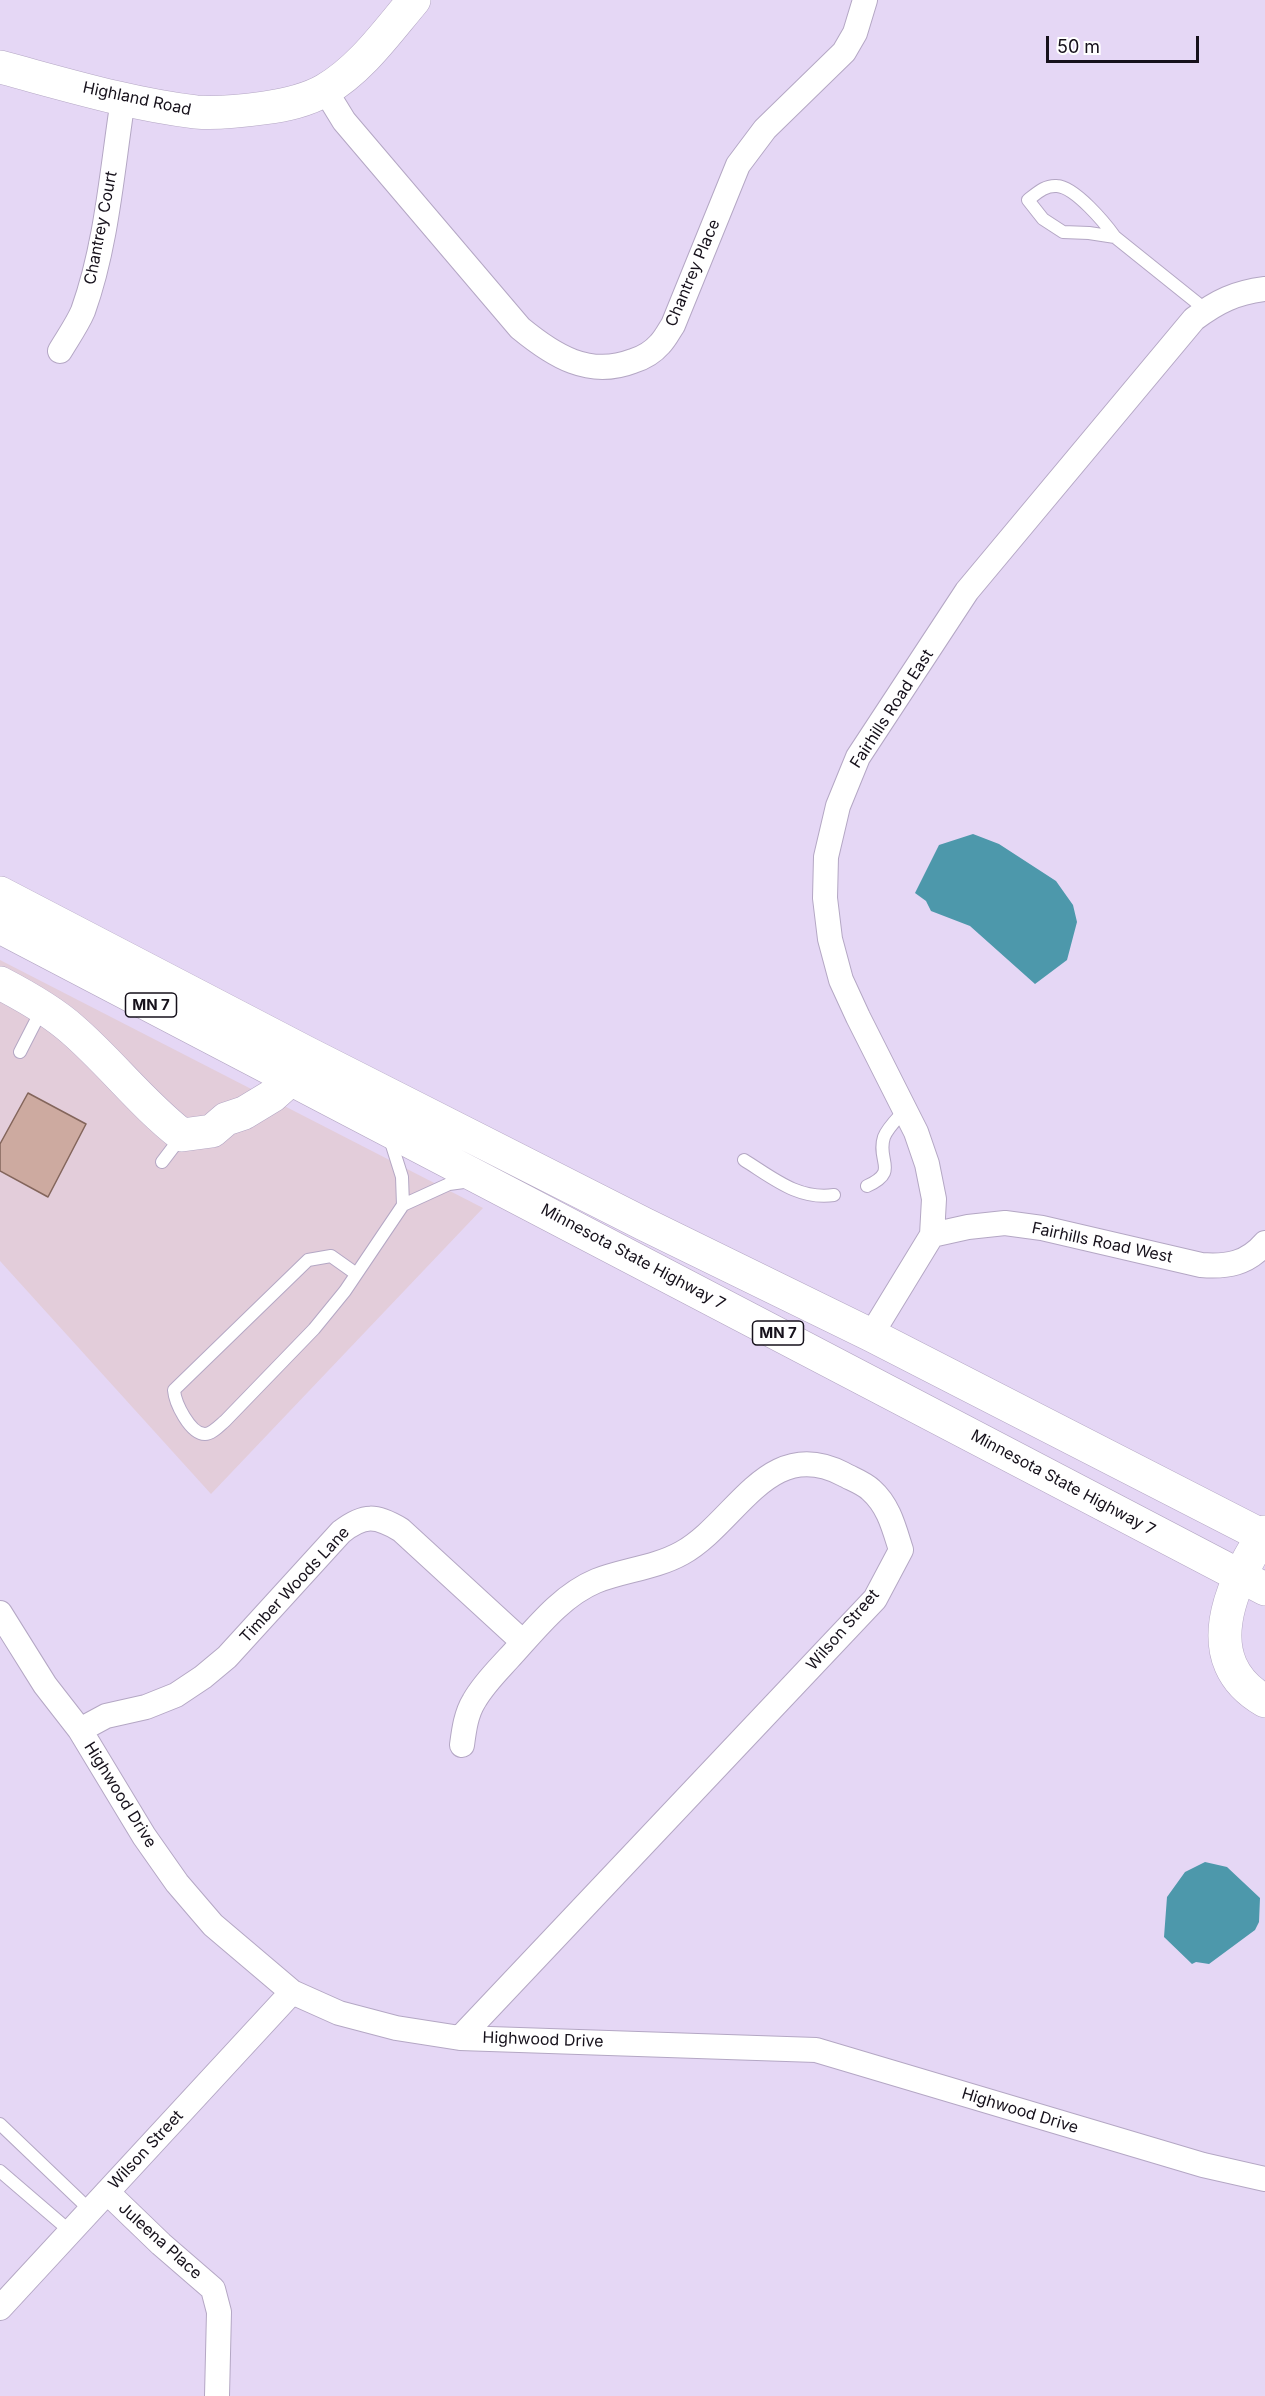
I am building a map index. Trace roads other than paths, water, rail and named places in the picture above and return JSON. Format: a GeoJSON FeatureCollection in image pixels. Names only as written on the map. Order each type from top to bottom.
{"type":"FeatureCollection","features":[{"type":"Feature","properties":{"kind":"main road","name":"Highland Road"},"geometry":{"type":"LineString","coordinates":[[0,67],[123,99],[197,112],[243,111],[280,106],[305,100],[325,90],[348,73],[414,0]]}},
{"type":"Feature","properties":{"kind":"main road","name":"Minnesota State Highway 7"},"geometry":{"type":"LineString","coordinates":[[0,893],[602,1203],[871,1335],[1264,1535]]}},
{"type":"Feature","properties":{"kind":"main road","name":"Minnesota State Highway 7"},"geometry":{"type":"LineString","coordinates":[[0,927],[1253,1583]]}},
{"type":"Feature","properties":{"kind":"main road"},"geometry":{"type":"LineString","coordinates":[[0,983],[28,998],[73,1029],[161,1119],[182,1135],[212,1131],[226,1119],[244,1113],[272,1095],[291,1079]]}},
{"type":"Feature","properties":{"kind":"main road"},"geometry":{"type":"LineString","coordinates":[[1264,1535],[1253,1583],[1229,1607],[1224,1627],[1226,1656],[1232,1669],[1242,1683],[1265,1701]]}},
{"type":"Feature","properties":{"kind":"street","name":"Chantrey Place"},"geometry":{"type":"LineString","coordinates":[[325,90],[344,121],[520,328],[541,345],[567,359],[592,368],[618,367],[643,358],[660,345],[673,325],[738,165],[765,129],[844,52],[855,33],[864,0]]}},
{"type":"Feature","properties":{"kind":"street","name":"Chantrey Court"},"geometry":{"type":"LineString","coordinates":[[60,351],[82,314],[92,278],[106,219],[123,99]]}},
{"type":"Feature","properties":{"kind":"street","name":"Fairhills Road East"},"geometry":{"type":"LineString","coordinates":[[871,1335],[932,1235],[934,1199],[927,1164],[916,1132],[841,980],[830,939],[825,898],[826,857],[838,806],[858,757],[967,591],[1194,319],[1218,302],[1245,291],[1265,289]]}},
{"type":"Feature","properties":{"kind":"street","name":"Fairhills Road West"},"geometry":{"type":"LineString","coordinates":[[932,1235],[968,1227],[1005,1224],[1042,1228],[1201,1265],[1221,1267],[1241,1263],[1258,1252],[1265,1243]]}},
{"type":"Feature","properties":{"kind":"street","name":"Wilson Street"},"geometry":{"type":"LineString","coordinates":[[460,2038],[874,1599],[901,1550],[889,1513],[870,1489],[828,1466],[792,1465],[774,1472],[750,1490],[708,1534],[683,1553],[655,1565],[596,1582],[569,1596],[523,1642],[473,1702],[462,1744]]}},
{"type":"Feature","properties":{"kind":"street","name":"Timber Woods Lane"},"geometry":{"type":"LineString","coordinates":[[80,1730],[106,1716],[146,1707],[166,1699],[203,1677],[227,1657],[341,1532],[355,1522],[370,1518],[387,1521],[401,1530],[523,1642]]}},
{"type":"Feature","properties":{"kind":"street","name":"Highwood Drive"},"geometry":{"type":"LineString","coordinates":[[0,1613],[45,1685],[80,1730],[144,1836],[177,1883],[213,1925],[292,1992],[339,2013],[396,2028],[460,2038],[816,2050],[1203,2166],[1265,2179]]}},
{"type":"Feature","properties":{"kind":"street","name":"Wilson Street"},"geometry":{"type":"LineString","coordinates":[[0,2308],[292,1992]]}},
{"type":"Feature","properties":{"kind":"street","name":"Juleena Place"},"geometry":{"type":"LineString","coordinates":[[107,2192],[161,2244],[213,2289],[219,2312],[217,2396]]}},
{"type":"Feature","properties":{"kind":"lane"},"geometry":{"type":"LineString","coordinates":[[1115,237],[1063,232],[1043,219],[1028,200],[1045,187],[1058,186],[1078,197],[1102,219],[1115,237],[1206,310]]}},
{"type":"Feature","properties":{"kind":"lane"},"geometry":{"type":"LineString","coordinates":[[20,1052],[43,1008]]}},
{"type":"Feature","properties":{"kind":"lane"},"geometry":{"type":"LineString","coordinates":[[867,1186],[882,1178],[885,1171],[884,1138],[889,1128],[905,1110]]}},
{"type":"Feature","properties":{"kind":"lane"},"geometry":{"type":"LineString","coordinates":[[387,1129],[402,1177],[403,1205]]}},
{"type":"Feature","properties":{"kind":"lane"},"geometry":{"type":"LineString","coordinates":[[162,1162],[182,1135]]}},
{"type":"Feature","properties":{"kind":"lane"},"geometry":{"type":"LineString","coordinates":[[744,1160],[790,1189],[821,1197],[834,1195]]}},
{"type":"Feature","properties":{"kind":"lane"},"geometry":{"type":"LineString","coordinates":[[355,1273],[331,1256],[308,1260],[174,1390],[175,1401],[186,1420],[198,1432],[205,1434],[212,1432],[225,1421],[314,1329],[345,1291],[403,1205],[449,1184],[484,1179]]}},
{"type":"Feature","properties":{"kind":"lane"},"geometry":{"type":"LineString","coordinates":[[0,2124],[90,2210]]}},
{"type":"Feature","properties":{"kind":"lane"},"geometry":{"type":"LineString","coordinates":[[0,2171],[70,2232]]}},
{"type":"Feature","properties":{"kind":"water"},"geometry":{"type":"Polygon","coordinates":[[[973,834],[999,844],[1056,881],[1073,905],[1077,922],[1067,960],[1035,984],[970,926],[931,911],[926,901],[915,893],[939,845],[973,834]]]}},
{"type":"Feature","properties":{"kind":"water"},"geometry":{"type":"Polygon","coordinates":[[[1205,1862],[1227,1867],[1260,1898],[1259,1922],[1255,1930],[1209,1964],[1196,1962],[1192,1964],[1164,1937],[1167,1897],[1185,1872],[1205,1862]]]}}]}
